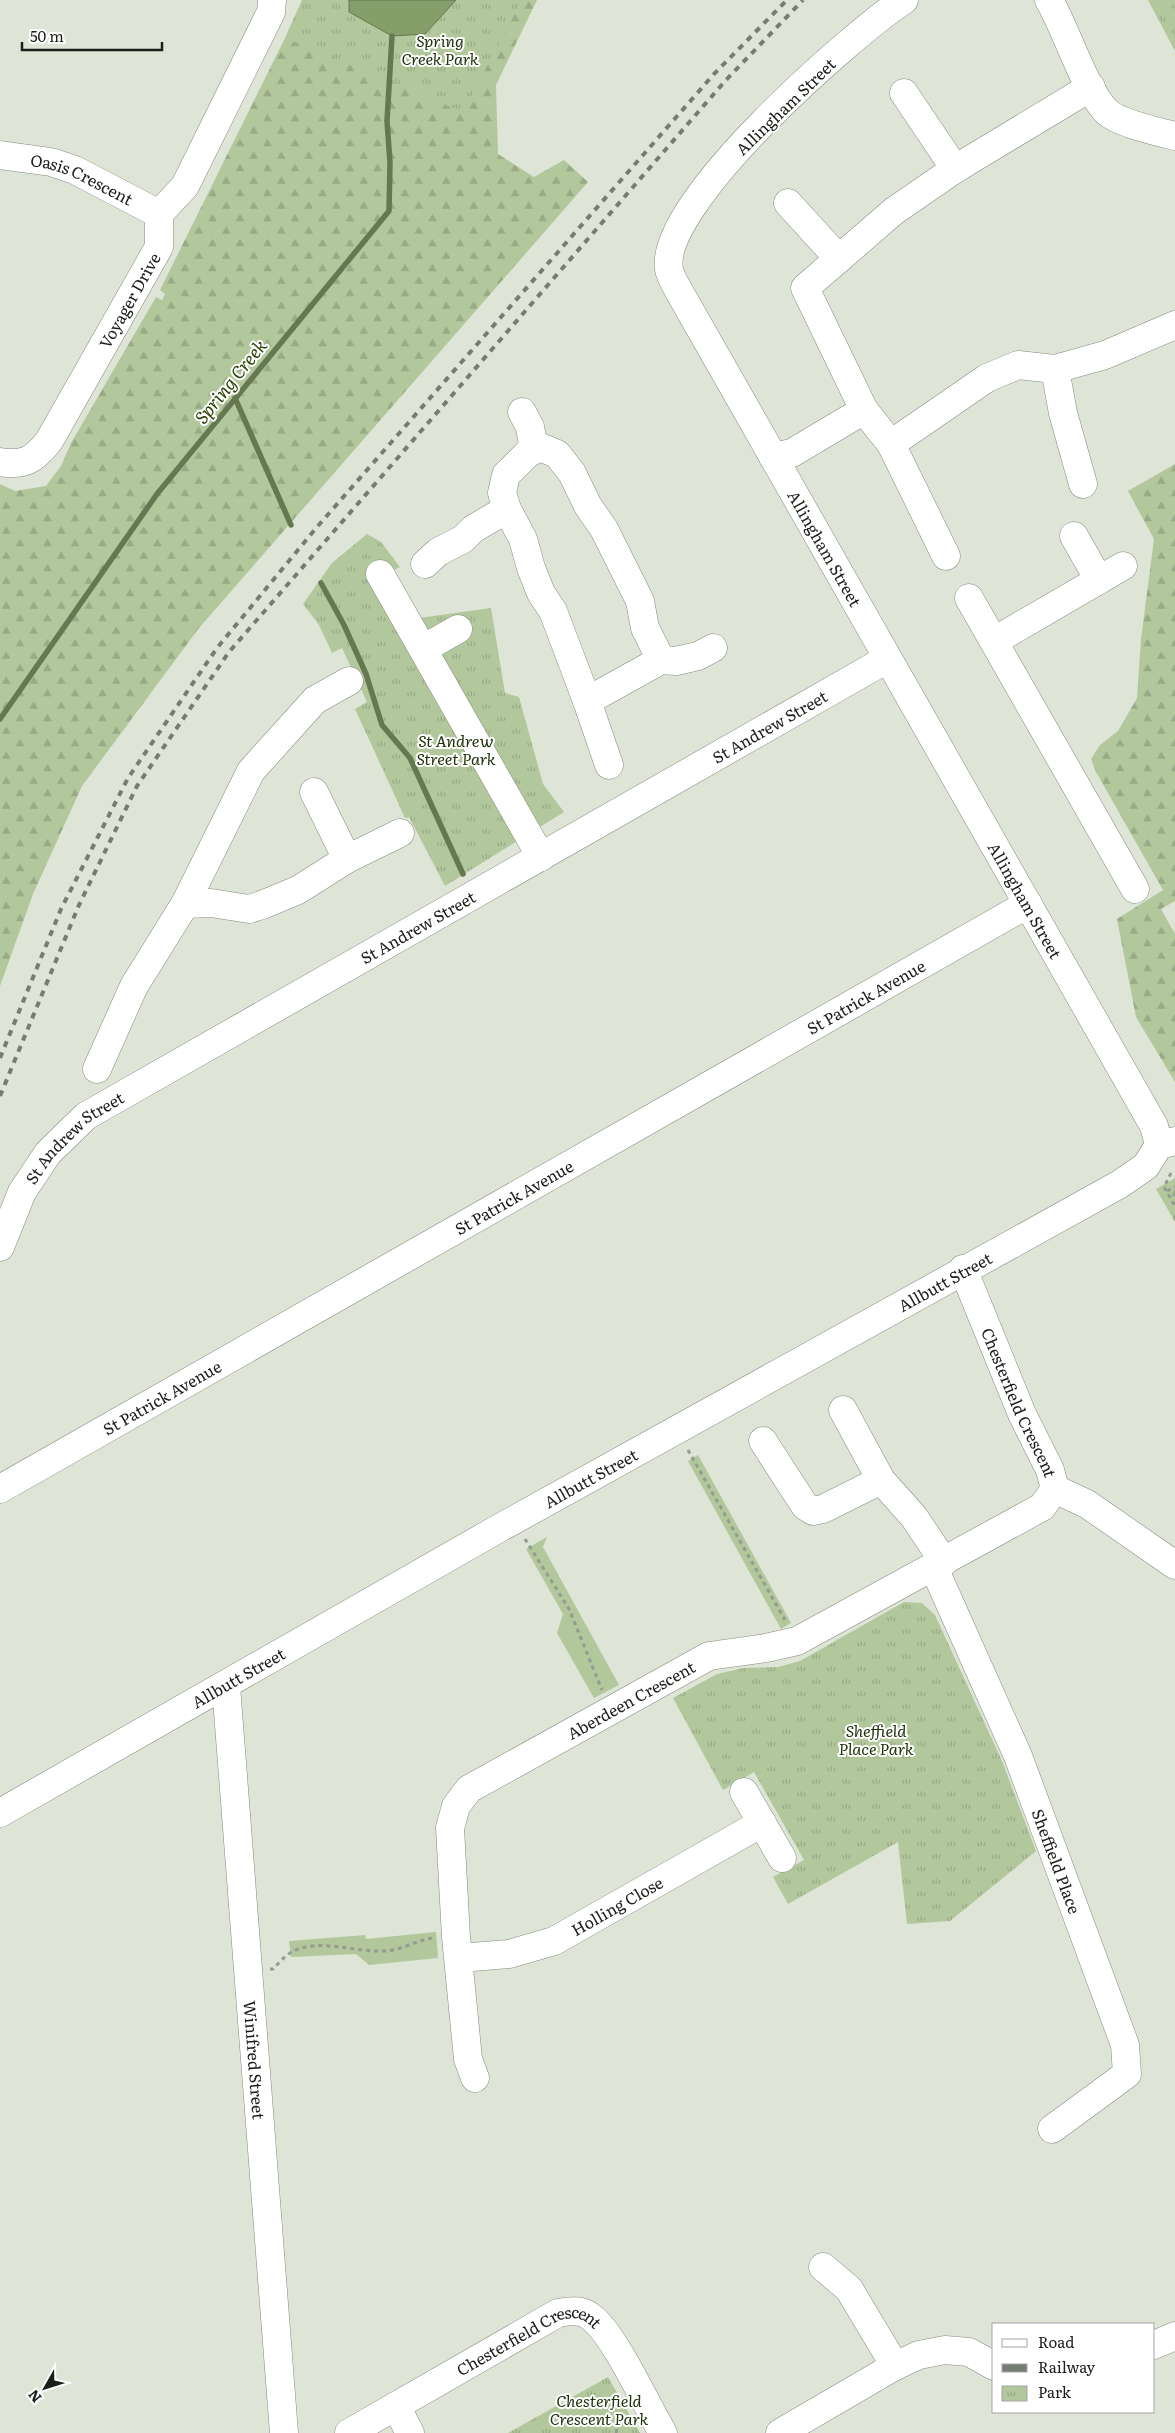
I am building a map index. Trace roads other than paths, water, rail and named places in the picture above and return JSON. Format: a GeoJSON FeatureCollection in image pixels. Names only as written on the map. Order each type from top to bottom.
{"type":"FeatureCollection","features":[{"type":"Feature","properties":{"kind":"street"},"geometry":{"type":"LineString","coordinates":[[159,214],[185,186],[270,12],[272,0]]}},
{"type":"Feature","properties":{"kind":"street","name":"Allingham Street"},"geometry":{"type":"LineString","coordinates":[[904,0],[857,36],[753,132],[695,202],[681,223],[672,245],[669,268],[680,293],[887,659],[1154,1126],[1167,1143]]}},
{"type":"Feature","properties":{"kind":"street"},"geometry":{"type":"LineString","coordinates":[[1049,0],[1091,87],[1107,112],[1144,129],[1175,136]]}},
{"type":"Feature","properties":{"kind":"street"},"geometry":{"type":"LineString","coordinates":[[946,556],[891,444],[864,410],[805,288],[894,211],[955,169],[1091,87]]}},
{"type":"Feature","properties":{"kind":"street"},"geometry":{"type":"LineString","coordinates":[[904,93],[955,169]]}},
{"type":"Feature","properties":{"kind":"street","name":"Oasis Crescent"},"geometry":{"type":"LineString","coordinates":[[0,155],[51,162],[75,170],[159,214]]}},
{"type":"Feature","properties":{"kind":"street"},"geometry":{"type":"LineString","coordinates":[[788,203],[839,259]]}},
{"type":"Feature","properties":{"kind":"street","name":"Voyager Drive"},"geometry":{"type":"LineString","coordinates":[[0,462],[16,464],[30,460],[49,441],[160,247],[159,214]]}},
{"type":"Feature","properties":{"kind":"street"},"geometry":{"type":"LineString","coordinates":[[891,444],[987,378],[1018,365],[1055,369],[1105,355],[1175,325]]}},
{"type":"Feature","properties":{"kind":"street"},"geometry":{"type":"LineString","coordinates":[[1055,369],[1063,413],[1083,484]]}},
{"type":"Feature","properties":{"kind":"street"},"geometry":{"type":"LineString","coordinates":[[773,458],[792,453],[864,410]]}},
{"type":"Feature","properties":{"kind":"street"},"geometry":{"type":"LineString","coordinates":[[522,412],[530,426],[534,450]]}},
{"type":"Feature","properties":{"kind":"street"},"geometry":{"type":"LineString","coordinates":[[609,765],[587,700],[553,611],[541,593],[530,568],[523,539],[507,509],[502,493],[506,475],[527,454],[540,447],[557,454],[572,473],[588,506],[604,529],[640,601],[645,628],[661,660]]}},
{"type":"Feature","properties":{"kind":"street"},"geometry":{"type":"LineString","coordinates":[[425,564],[438,552],[463,540],[473,529],[507,509]]}},
{"type":"Feature","properties":{"kind":"street"},"geometry":{"type":"LineString","coordinates":[[1074,536],[1099,580]]}},
{"type":"Feature","properties":{"kind":"street"},"geometry":{"type":"LineString","coordinates":[[994,641],[1123,566]]}},
{"type":"Feature","properties":{"kind":"street"},"geometry":{"type":"LineString","coordinates":[[380,574],[541,857]]}},
{"type":"Feature","properties":{"kind":"street"},"geometry":{"type":"LineString","coordinates":[[970,598],[1135,889]]}},
{"type":"Feature","properties":{"kind":"street"},"geometry":{"type":"LineString","coordinates":[[423,649],[458,630]]}},
{"type":"Feature","properties":{"kind":"street"},"geometry":{"type":"LineString","coordinates":[[587,700],[661,660],[676,661],[698,656],[713,648]]}},
{"type":"Feature","properties":{"kind":"street","name":"St Andrew Street"},"geometry":{"type":"LineString","coordinates":[[0,1247],[22,1192],[48,1153],[86,1116],[887,659]]}},
{"type":"Feature","properties":{"kind":"street"},"geometry":{"type":"LineString","coordinates":[[97,1069],[134,986],[185,904],[251,771],[315,700],[349,681]]}},
{"type":"Feature","properties":{"kind":"street"},"geometry":{"type":"LineString","coordinates":[[314,792],[347,859]]}},
{"type":"Feature","properties":{"kind":"street"},"geometry":{"type":"LineString","coordinates":[[185,904],[211,903],[249,909],[298,890],[347,859],[400,833]]}},
{"type":"Feature","properties":{"kind":"street","name":"St Patrick Avenue"},"geometry":{"type":"LineString","coordinates":[[0,1489],[1028,904]]}},
{"type":"Feature","properties":{"kind":"street","name":"Allbutt Street"},"geometry":{"type":"LineString","coordinates":[[0,1813],[226,1686],[496,1530],[1120,1184],[1146,1166],[1167,1143]]}},
{"type":"Feature","properties":{"kind":"street","name":"Chesterfield Crescent"},"geometry":{"type":"LineString","coordinates":[[962,1270],[1022,1414],[1050,1470],[1055,1489],[1088,1504],[1175,1564]]}},
{"type":"Feature","properties":{"kind":"street"},"geometry":{"type":"LineString","coordinates":[[843,1410],[881,1480],[914,1517],[939,1565]]}},
{"type":"Feature","properties":{"kind":"street"},"geometry":{"type":"LineString","coordinates":[[763,1441],[805,1506],[813,1511],[823,1509],[881,1480]]}},
{"type":"Feature","properties":{"kind":"street","name":"Aberdeen Crescent"},"geometry":{"type":"LineString","coordinates":[[475,2078],[468,2059],[450,1828],[456,1806],[469,1789],[709,1656],[766,1648],[797,1641],[1042,1507],[1055,1489]]}},
{"type":"Feature","properties":{"kind":"street","name":"Sheffield Place"},"geometry":{"type":"LineString","coordinates":[[939,1565],[1018,1756],[1124,2045],[1127,2074],[1052,2129]]}},
{"type":"Feature","properties":{"kind":"street","name":"Winifred Street"},"geometry":{"type":"LineString","coordinates":[[226,1686],[284,2433]]}},
{"type":"Feature","properties":{"kind":"street"},"geometry":{"type":"LineString","coordinates":[[744,1792],[782,1858]]}},
{"type":"Feature","properties":{"kind":"street","name":"Holling Close"},"geometry":{"type":"LineString","coordinates":[[458,1947],[509,1954],[554,1941],[762,1823]]}},
{"type":"Feature","properties":{"kind":"street"},"geometry":{"type":"LineString","coordinates":[[823,2267],[849,2289],[895,2366]]}},
{"type":"Feature","properties":{"kind":"street","name":"Chesterfield Crescent"},"geometry":{"type":"LineString","coordinates":[[349,2433],[558,2313],[575,2310],[590,2317],[606,2332],[663,2433]]}},
{"type":"Feature","properties":{"kind":"street"},"geometry":{"type":"LineString","coordinates":[[1155,2345],[1175,2336]]}},
{"type":"Feature","properties":{"kind":"street"},"geometry":{"type":"LineString","coordinates":[[780,2433],[895,2366],[919,2355],[945,2350],[969,2352],[992,2365]]}},
{"type":"Feature","properties":{"kind":"street"},"geometry":{"type":"LineString","coordinates":[[396,2406],[410,2433]]}},
{"type":"Feature","properties":{"kind":"waterway","name":"Spring Creek"},"geometry":{"type":"LineString","coordinates":[[0,719],[157,494],[389,211],[390,163],[387,121],[392,36]]}},
{"type":"Feature","properties":{"kind":"waterway"},"geometry":{"type":"LineString","coordinates":[[235,398],[291,525]]}},
{"type":"Feature","properties":{"kind":"waterway"},"geometry":{"type":"LineString","coordinates":[[321,583],[344,625],[366,674],[382,725],[410,758],[463,874]]}},
{"type":"Feature","properties":{"kind":"railway"},"geometry":{"type":"LineString","coordinates":[[0,1058],[61,909],[128,778],[217,648],[317,527],[714,74],[787,0]]}},
{"type":"Feature","properties":{"kind":"railway"},"geometry":{"type":"LineString","coordinates":[[0,1096],[79,905],[137,786],[229,652],[726,80],[803,0]]}},
{"type":"Feature","properties":{"kind":"park label","name":"Spring Creek Park"},"geometry":{"type":"Point","coordinates":[440,49]}},
{"type":"Feature","properties":{"kind":"park label","name":"St Andrew Street Park"},"geometry":{"type":"Point","coordinates":[456,749]}},
{"type":"Feature","properties":{"kind":"park label","name":"Sheffield Place Park"},"geometry":{"type":"Point","coordinates":[876,1739]}},
{"type":"Feature","properties":{"kind":"park label","name":"Chesterfield Crescent Park"},"geometry":{"type":"Point","coordinates":[599,2409]}}]}
